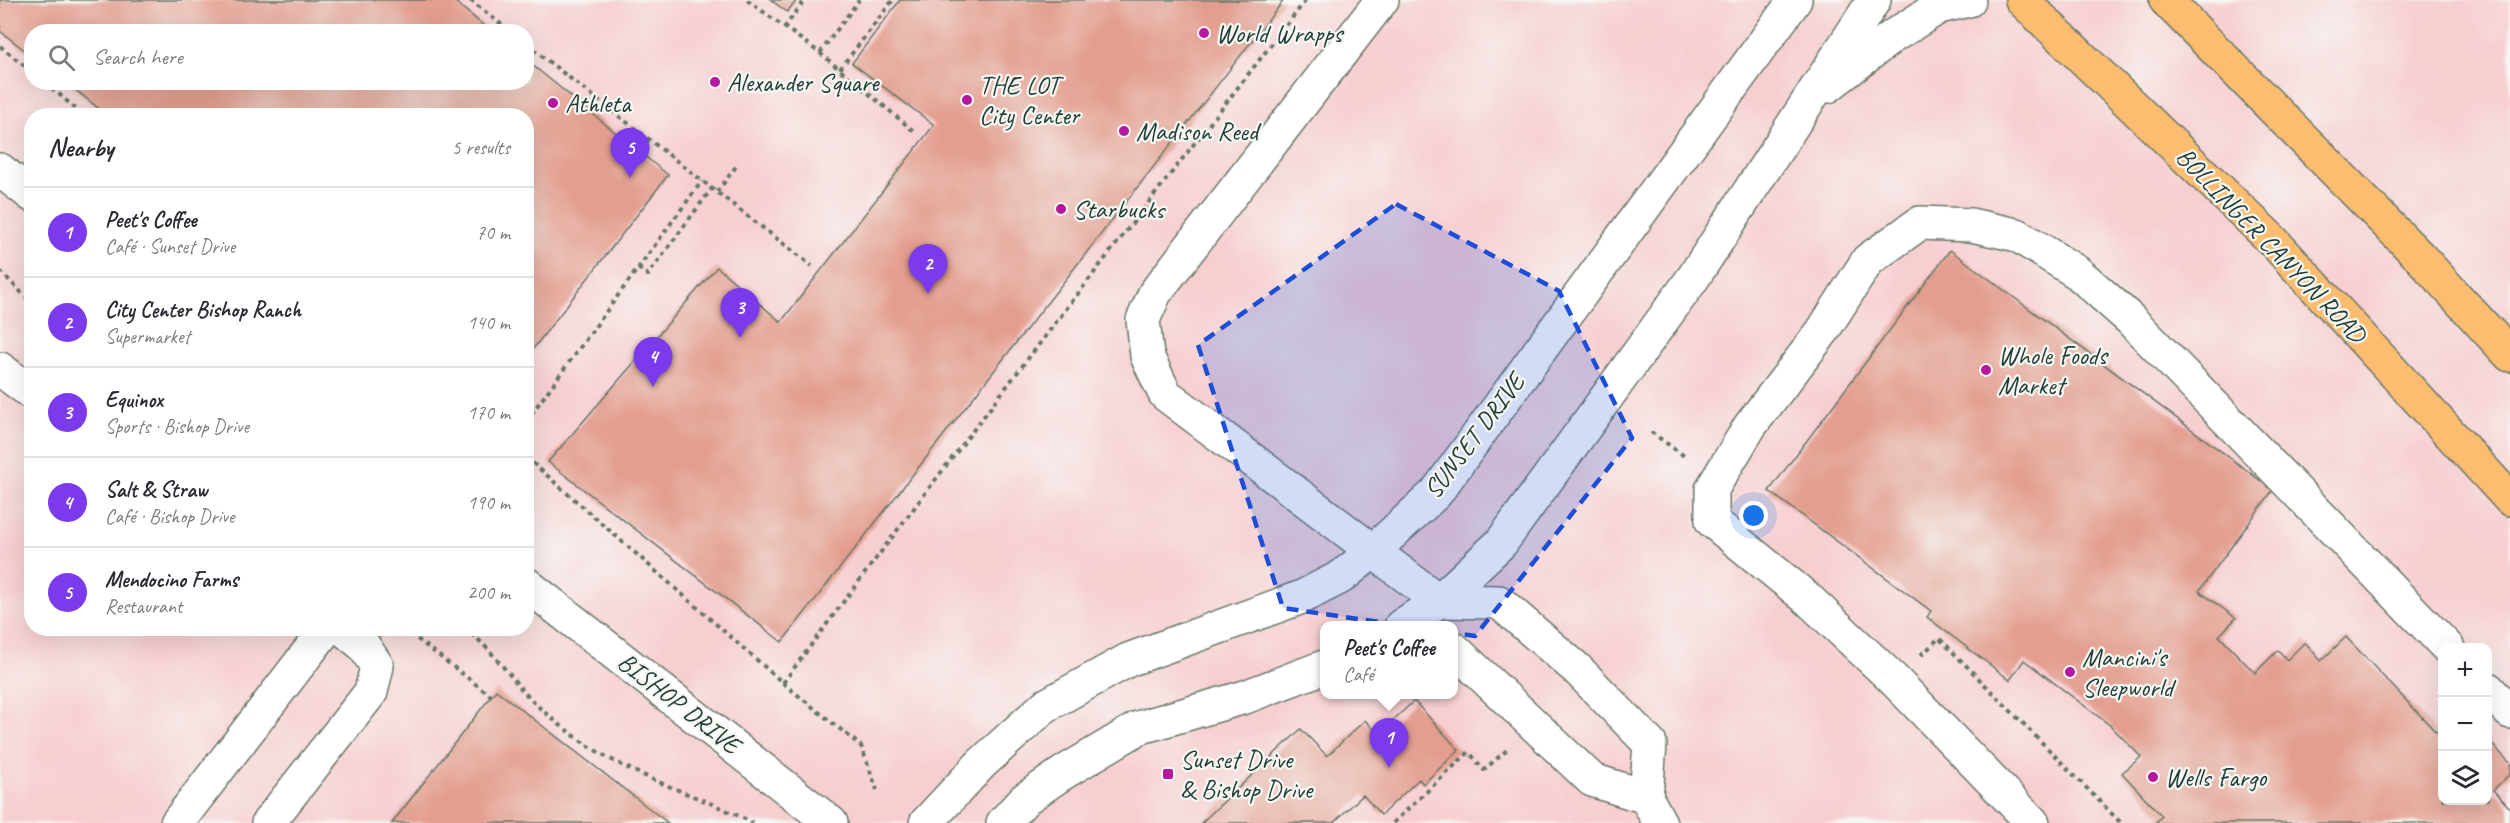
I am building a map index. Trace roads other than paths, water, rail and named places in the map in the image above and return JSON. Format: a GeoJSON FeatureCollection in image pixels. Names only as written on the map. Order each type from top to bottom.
{"type":"FeatureCollection","features":[{"type":"Feature","properties":{"kind":"main road","name":"BOLLINGER CANYON ROAD"},"geometry":{"type":"LineString","coordinates":[[2022,0],[2272,240],[2510,499]]}},
{"type":"Feature","properties":{"kind":"main road"},"geometry":{"type":"LineString","coordinates":[[2166,0],[2412,248],[2510,354]]}},
{"type":"Feature","properties":{"kind":"street"},"geometry":{"type":"LineString","coordinates":[[1382,0],[1155,293],[1143,320],[1147,356],[1165,394],[1372,552],[1441,613]]}},
{"type":"Feature","properties":{"kind":"street","name":"SUNSET DRIVE"},"geometry":{"type":"LineString","coordinates":[[926,823],[981,764],[1045,706],[1128,660],[1302,597],[1341,577],[1372,552],[1436,493],[1795,0]]}},
{"type":"Feature","properties":{"kind":"street"},"geometry":{"type":"LineString","coordinates":[[1441,613],[1501,543],[1693,278],[1874,0]]}},
{"type":"Feature","properties":{"kind":"street"},"geometry":{"type":"LineString","coordinates":[[1805,104],[1893,36],[1939,7],[1969,0]]}},
{"type":"Feature","properties":{"kind":"street"},"geometry":{"type":"LineString","coordinates":[[0,170],[24,189]]}},
{"type":"Feature","properties":{"kind":"street"},"geometry":{"type":"LineString","coordinates":[[2033,823],[1884,671],[1808,599],[1712,521],[1712,489],[1750,426],[1822,332],[1868,260],[1920,223],[1971,225],[2018,235],[2087,281],[2131,320],[2443,643]]}},
{"type":"Feature","properties":{"kind":"street"},"geometry":{"type":"LineString","coordinates":[[0,369],[24,387]]}},
{"type":"Feature","properties":{"kind":"street","name":"BISHOP DRIVE"},"geometry":{"type":"LineString","coordinates":[[534,590],[831,823]]}},
{"type":"Feature","properties":{"kind":"street"},"geometry":{"type":"LineString","coordinates":[[1416,621],[1441,613],[1498,602],[1577,669],[1650,744],[1653,810],[1592,780],[1458,653]]}},
{"type":"Feature","properties":{"kind":"street"},"geometry":{"type":"LineString","coordinates":[[177,823],[321,636]]}},
{"type":"Feature","properties":{"kind":"street"},"geometry":{"type":"LineString","coordinates":[[268,823],[370,692],[377,666],[363,645],[352,636]]}},
{"type":"Feature","properties":{"kind":"street"},"geometry":{"type":"LineString","coordinates":[[1003,823],[1025,799],[1063,772],[1138,728],[1245,697],[1320,669]]}},
{"type":"Feature","properties":{"kind":"street"},"geometry":{"type":"LineString","coordinates":[[2492,694],[2510,712]]}},
{"type":"Feature","properties":{"kind":"place","name":"World Wrapps"},"geometry":{"type":"Point","coordinates":[1204,33]}},
{"type":"Feature","properties":{"kind":"place","name":"Alexander Square"},"geometry":{"type":"Point","coordinates":[715,82]}},
{"type":"Feature","properties":{"kind":"place","name":"THE LOT City Center"},"geometry":{"type":"Point","coordinates":[967,100]}},
{"type":"Feature","properties":{"kind":"place","name":"Athleta"},"geometry":{"type":"Point","coordinates":[553,103]}},
{"type":"Feature","properties":{"kind":"place","name":"Madison Reed"},"geometry":{"type":"Point","coordinates":[1124,131]}},
{"type":"Feature","properties":{"kind":"place","name":"Mendocino Farms"},"geometry":{"type":"Point","coordinates":[630,178]}},
{"type":"Feature","properties":{"kind":"place","name":"Starbucks"},"geometry":{"type":"Point","coordinates":[1061,209]}},
{"type":"Feature","properties":{"kind":"place","name":"City Center Bishop Ranch"},"geometry":{"type":"Point","coordinates":[928,294]}},
{"type":"Feature","properties":{"kind":"place","name":"Equinox"},"geometry":{"type":"Point","coordinates":[740,338]}},
{"type":"Feature","properties":{"kind":"place","name":"Whole Foods Market"},"geometry":{"type":"Point","coordinates":[1986,370]}},
{"type":"Feature","properties":{"kind":"place","name":"Salt & Straw"},"geometry":{"type":"Point","coordinates":[653,387]}},
{"type":"Feature","properties":{"kind":"place","name":"Mancini's Sleepworld"},"geometry":{"type":"Point","coordinates":[2070,672]}},
{"type":"Feature","properties":{"kind":"place","name":"Peet's Coffee"},"geometry":{"type":"Point","coordinates":[1389,768]}},
{"type":"Feature","properties":{"kind":"place","name":"Sunset Drive & Bishop Drive"},"geometry":{"type":"Point","coordinates":[1168,774]}},
{"type":"Feature","properties":{"kind":"place","name":"Wells Fargo"},"geometry":{"type":"Point","coordinates":[2153,777]}}]}
